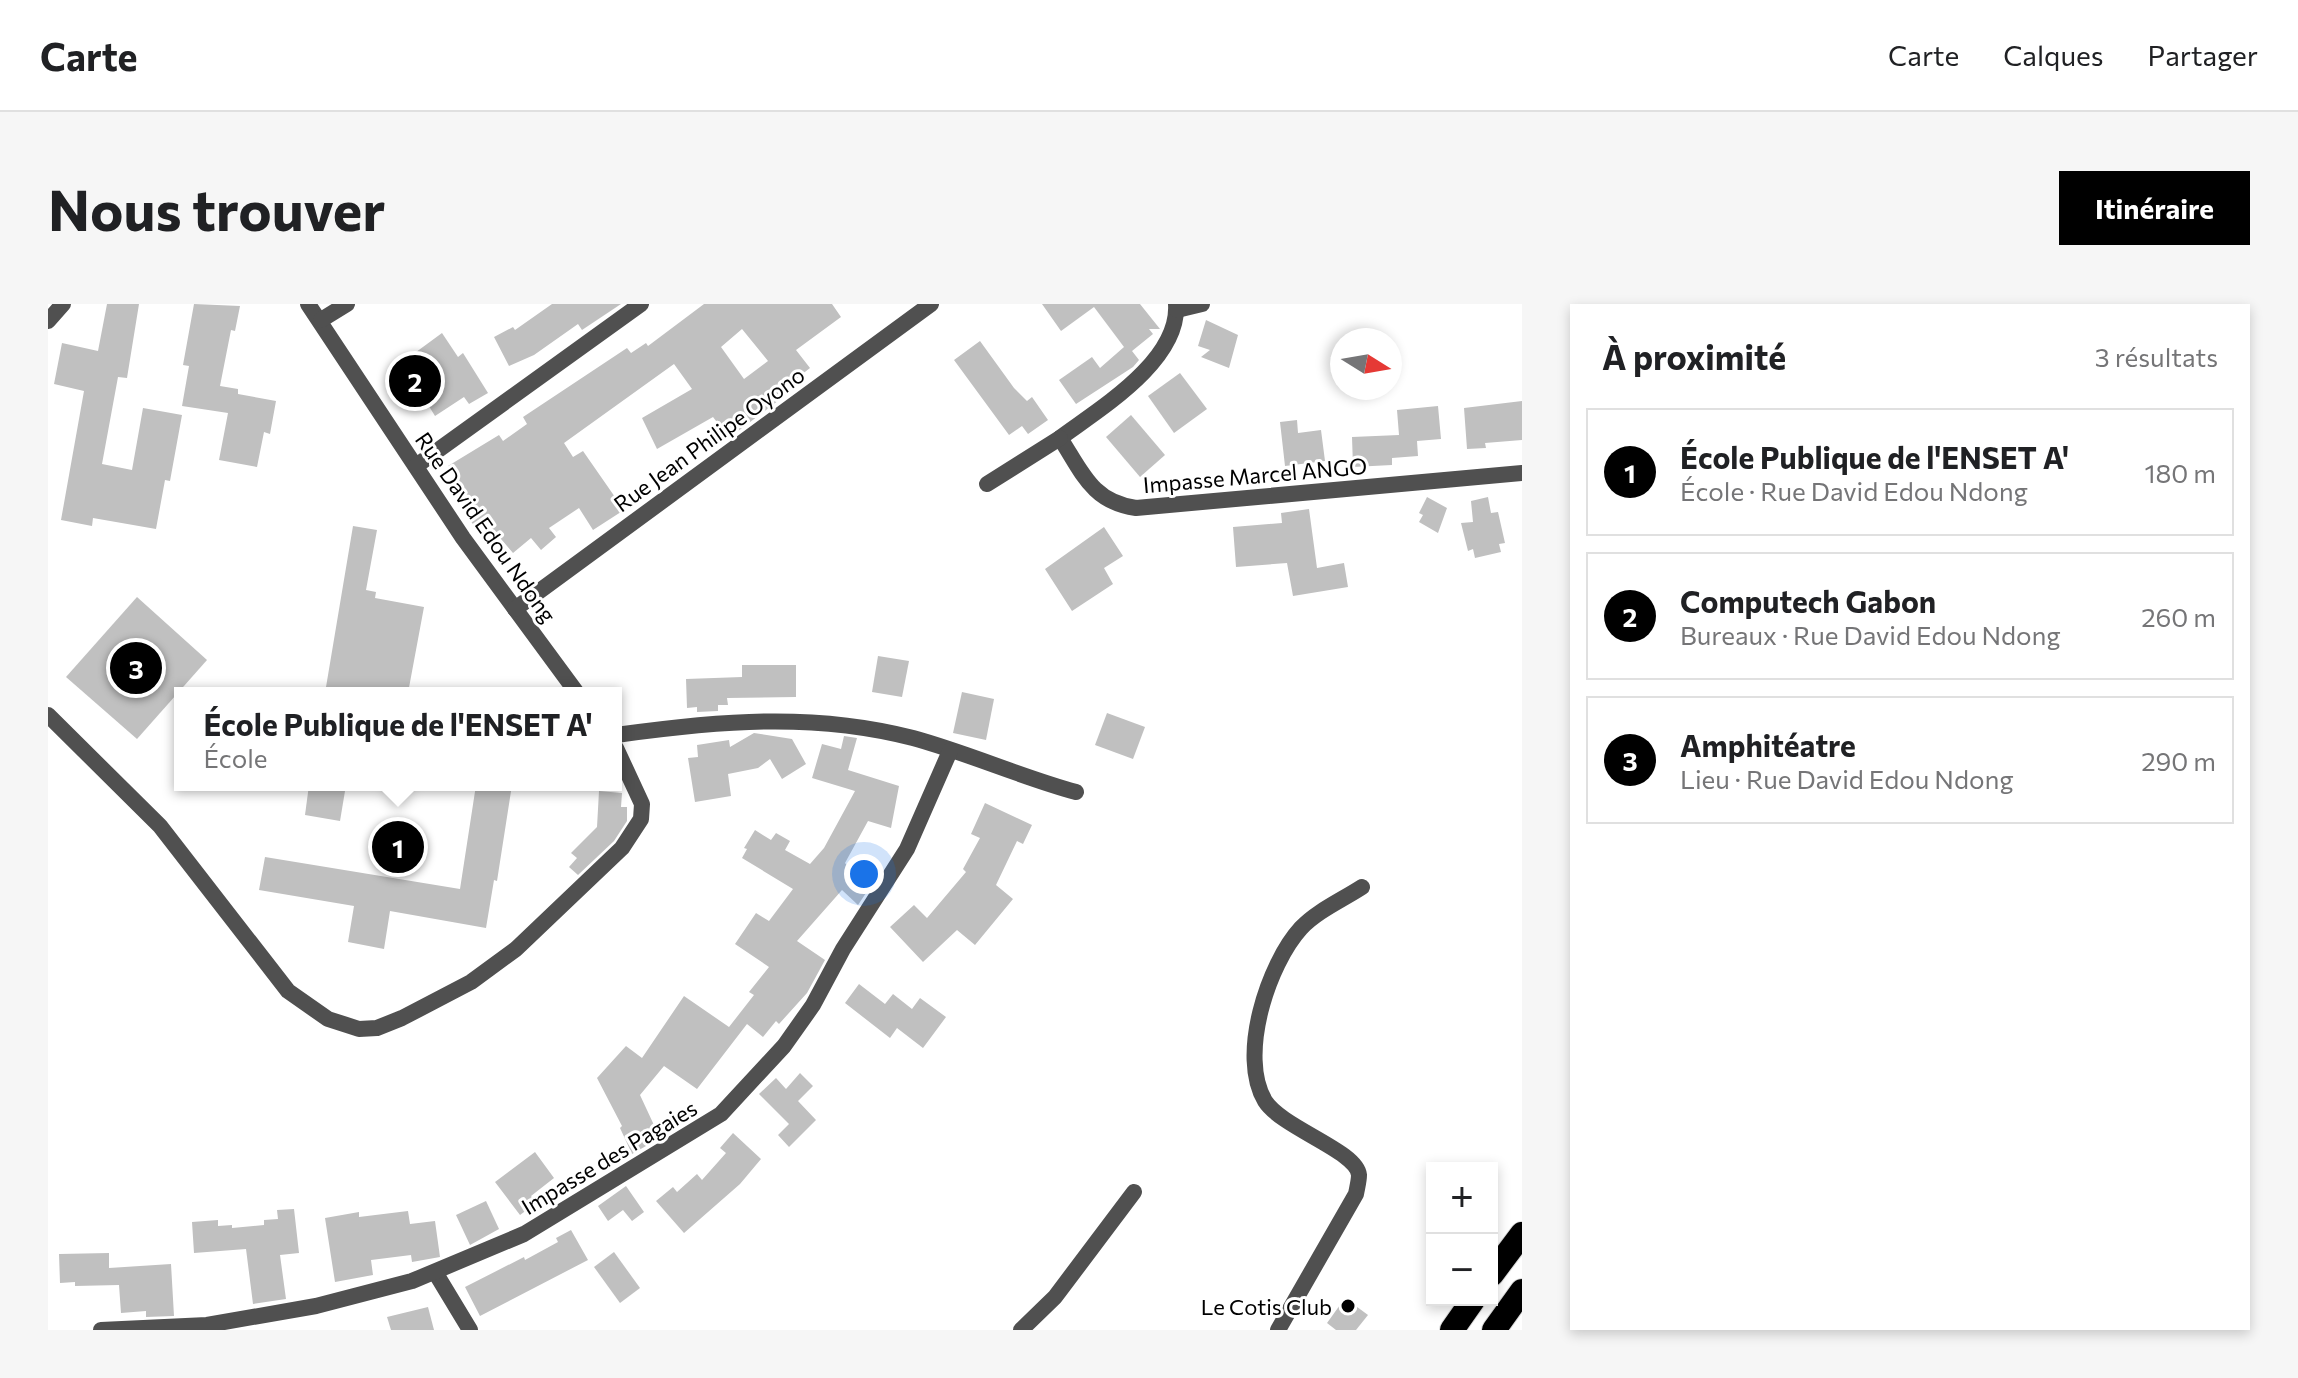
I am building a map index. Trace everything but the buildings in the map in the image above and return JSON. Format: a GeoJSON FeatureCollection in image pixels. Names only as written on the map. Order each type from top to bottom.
{"type":"FeatureCollection","features":[{"type":"Feature","properties":{"kind":"highway"},"geometry":{"type":"LineString","coordinates":[[1498,1266],[1522,1234]]}},
{"type":"Feature","properties":{"kind":"highway"},"geometry":{"type":"LineString","coordinates":[[1494,1330],[1522,1291]]}},
{"type":"Feature","properties":{"kind":"highway"},"geometry":{"type":"LineString","coordinates":[[1452,1330],[1469,1306]]}},
{"type":"Feature","properties":{"kind":"street"},"geometry":{"type":"LineString","coordinates":[[48,321],[63,304]]}},
{"type":"Feature","properties":{"kind":"street","name":"Rue David Edou Ndong"},"geometry":{"type":"LineString","coordinates":[[308,304],[416,466],[573,687]]}},
{"type":"Feature","properties":{"kind":"street"},"geometry":{"type":"LineString","coordinates":[[321,320],[347,304]]}},
{"type":"Feature","properties":{"kind":"street"},"geometry":{"type":"LineString","coordinates":[[416,466],[641,304]]}},
{"type":"Feature","properties":{"kind":"street","name":"Rue Jean Philipe Oyono"},"geometry":{"type":"LineString","coordinates":[[515,609],[931,304]]}},
{"type":"Feature","properties":{"kind":"street"},"geometry":{"type":"LineString","coordinates":[[987,484],[1060,438],[1140,380],[1166,340],[1176,307],[1202,304]]}},
{"type":"Feature","properties":{"kind":"street","name":"Impasse Marcel ANGO"},"geometry":{"type":"LineString","coordinates":[[1060,438],[1096,493],[1113,505],[1136,508],[1522,473]]}},
{"type":"Feature","properties":{"kind":"street"},"geometry":{"type":"LineString","coordinates":[[48,715],[160,826],[288,991],[328,1019],[359,1029],[377,1028],[402,1018],[471,982],[516,949],[622,848],[641,819],[642,804],[622,761]]}},
{"type":"Feature","properties":{"kind":"street"},"geometry":{"type":"LineString","coordinates":[[622,734],[736,720],[799,719],[880,731],[1076,792]]}},
{"type":"Feature","properties":{"kind":"street","name":"Impasse des Pagaies"},"geometry":{"type":"LineString","coordinates":[[101,1330],[207,1325],[316,1306],[383,1290],[435,1272],[524,1234],[721,1114],[784,1046],[813,1005],[843,949],[907,849],[950,751]]}},
{"type":"Feature","properties":{"kind":"street"},"geometry":{"type":"LineString","coordinates":[[1278,1330],[1356,1194],[1359,1175],[1350,1158],[1295,1128],[1265,1101],[1257,1081],[1255,1034],[1281,957],[1290,942],[1316,915],[1362,887]]}},
{"type":"Feature","properties":{"kind":"street"},"geometry":{"type":"LineString","coordinates":[[1021,1330],[1055,1297],[1134,1192]]}},
{"type":"Feature","properties":{"kind":"street"},"geometry":{"type":"LineString","coordinates":[[435,1272],[470,1330]]}},
{"type":"Feature","properties":{"kind":"place","name":"Computech Gabon"},"geometry":{"type":"Point","coordinates":[415,381]}},
{"type":"Feature","properties":{"kind":"place","name":"Amphitéatre"},"geometry":{"type":"Point","coordinates":[136,668]}},
{"type":"Feature","properties":{"kind":"place","name":"École Publique de l'ENSET A'"},"geometry":{"type":"Point","coordinates":[398,847]}},
{"type":"Feature","properties":{"kind":"place","name":"Le Cotis Club"},"geometry":{"type":"Point","coordinates":[1348,1306]}}]}
